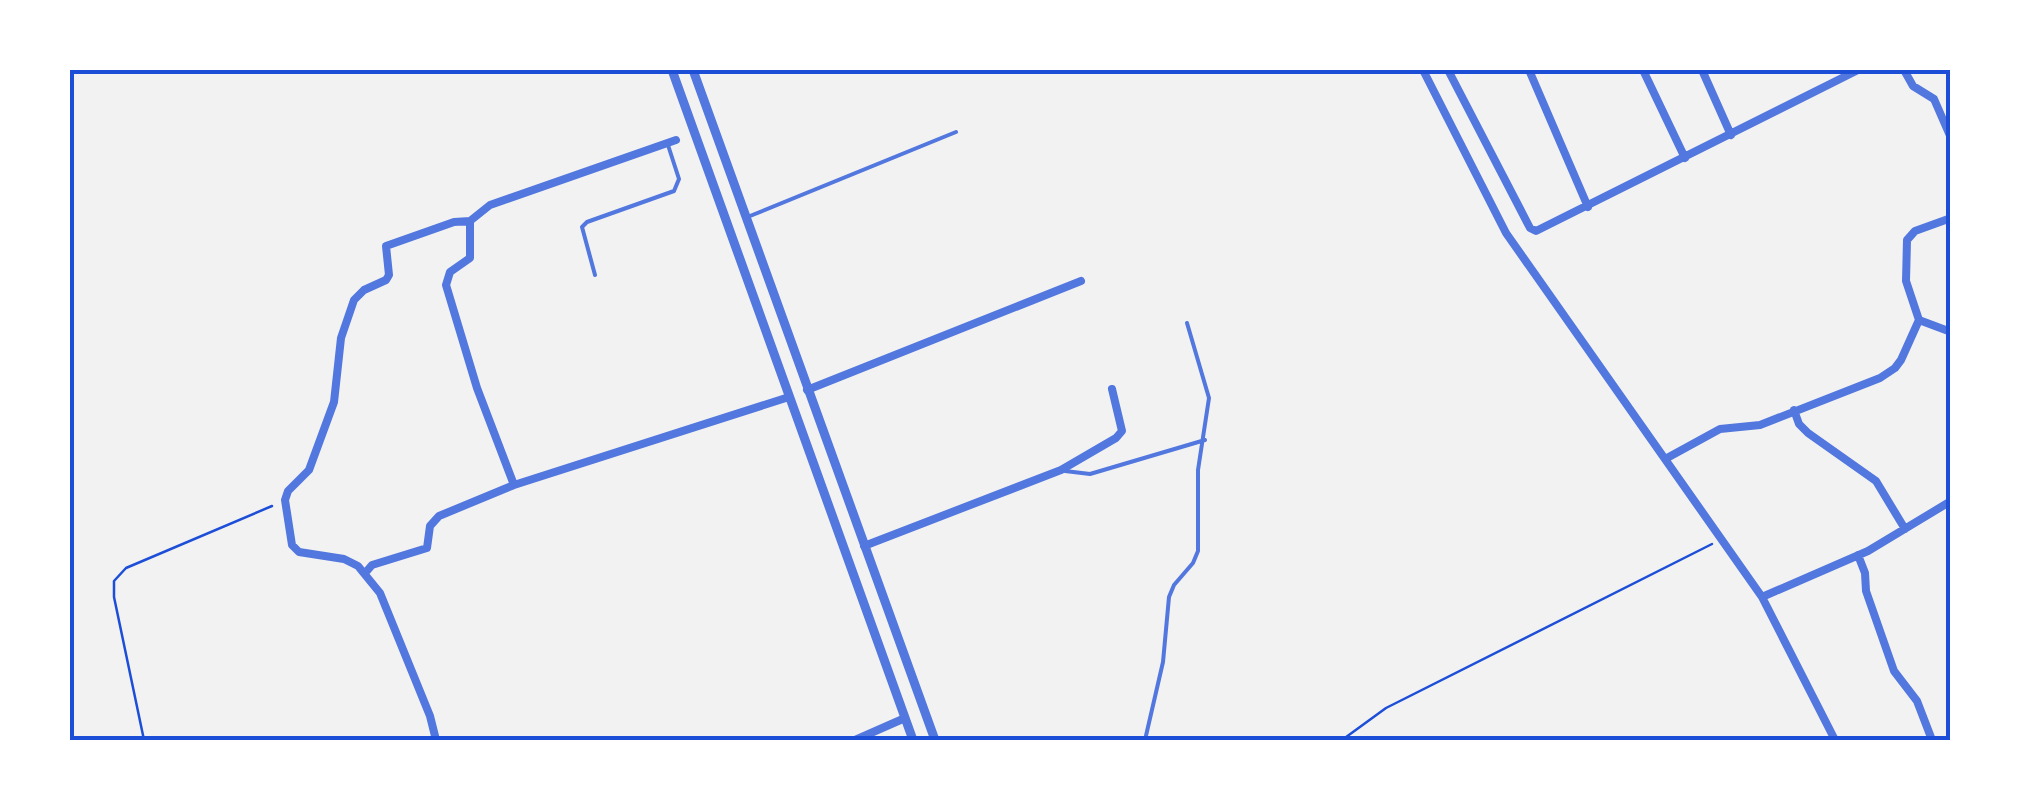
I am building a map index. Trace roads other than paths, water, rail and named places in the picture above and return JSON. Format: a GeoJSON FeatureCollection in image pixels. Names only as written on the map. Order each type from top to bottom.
{"type":"FeatureCollection","features":[{"type":"Feature","properties":{"kind":"street"},"geometry":{"type":"LineString","coordinates":[[672,70],[913,740]]}},
{"type":"Feature","properties":{"kind":"street"},"geometry":{"type":"LineString","coordinates":[[692,70],[935,740]]}},
{"type":"Feature","properties":{"kind":"street"},"geometry":{"type":"LineString","coordinates":[[1423,70],[1506,233],[1762,597],[1835,740]]}},
{"type":"Feature","properties":{"kind":"street"},"geometry":{"type":"LineString","coordinates":[[1448,70],[1530,228],[1540,231],[1858,70]]}},
{"type":"Feature","properties":{"kind":"street"},"geometry":{"type":"LineString","coordinates":[[1529,70],[1588,207]]}},
{"type":"Feature","properties":{"kind":"street"},"geometry":{"type":"LineString","coordinates":[[1643,70],[1685,158]]}},
{"type":"Feature","properties":{"kind":"street"},"geometry":{"type":"LineString","coordinates":[[1702,70],[1731,135]]}},
{"type":"Feature","properties":{"kind":"street"},"geometry":{"type":"LineString","coordinates":[[1904,70],[1913,86],[1934,98],[1951,138]]}},
{"type":"Feature","properties":{"kind":"street"},"geometry":{"type":"LineString","coordinates":[[436,740],[408,659],[380,594],[366,572],[344,560],[299,552],[292,546],[284,500],[309,470],[334,402],[341,338],[354,300],[389,275],[386,246],[454,222],[470,221],[490,205],[672,141]]}},
{"type":"Feature","properties":{"kind":"street"},"geometry":{"type":"LineString","coordinates":[[1667,458],[1720,429],[1760,425],[1880,378],[1895,368],[1908,349],[1919,320],[1906,281],[1908,240],[1915,232],[1951,218]]}},
{"type":"Feature","properties":{"kind":"street"},"geometry":{"type":"LineString","coordinates":[[470,221],[470,258],[450,272],[446,285],[477,388],[514,485]]}},
{"type":"Feature","properties":{"kind":"street"},"geometry":{"type":"LineString","coordinates":[[807,390],[1081,281]]}},
{"type":"Feature","properties":{"kind":"street"},"geometry":{"type":"LineString","coordinates":[[1919,320],[1951,332]]}},
{"type":"Feature","properties":{"kind":"street"},"geometry":{"type":"LineString","coordinates":[[864,546],[1061,470],[1122,431],[1112,389]]}},
{"type":"Feature","properties":{"kind":"street"},"geometry":{"type":"LineString","coordinates":[[366,572],[372,566],[427,548],[430,526],[440,516],[514,485],[789,397]]}},
{"type":"Feature","properties":{"kind":"street"},"geometry":{"type":"LineString","coordinates":[[1794,410],[1799,424],[1808,433],[1876,482],[1905,529]]}},
{"type":"Feature","properties":{"kind":"street"},"geometry":{"type":"LineString","coordinates":[[1762,597],[1858,555],[1951,502]]}},
{"type":"Feature","properties":{"kind":"street"},"geometry":{"type":"LineString","coordinates":[[1858,555],[1865,573],[1866,592],[1894,671],[1917,701],[1932,740]]}},
{"type":"Feature","properties":{"kind":"street"},"geometry":{"type":"LineString","coordinates":[[855,740],[905,718]]}},
{"type":"Feature","properties":{"kind":"lane"},"geometry":{"type":"LineString","coordinates":[[746,218],[956,132]]}},
{"type":"Feature","properties":{"kind":"lane"},"geometry":{"type":"LineString","coordinates":[[594,275],[582,227],[674,191],[679,179],[672,141]]}},
{"type":"Feature","properties":{"kind":"lane"},"geometry":{"type":"LineString","coordinates":[[1145,740],[1163,662],[1169,598],[1198,551],[1198,470],[1208,386],[1187,323]]}},
{"type":"Feature","properties":{"kind":"lane"},"geometry":{"type":"LineString","coordinates":[[1061,470],[1090,474],[1204,440]]}}]}
